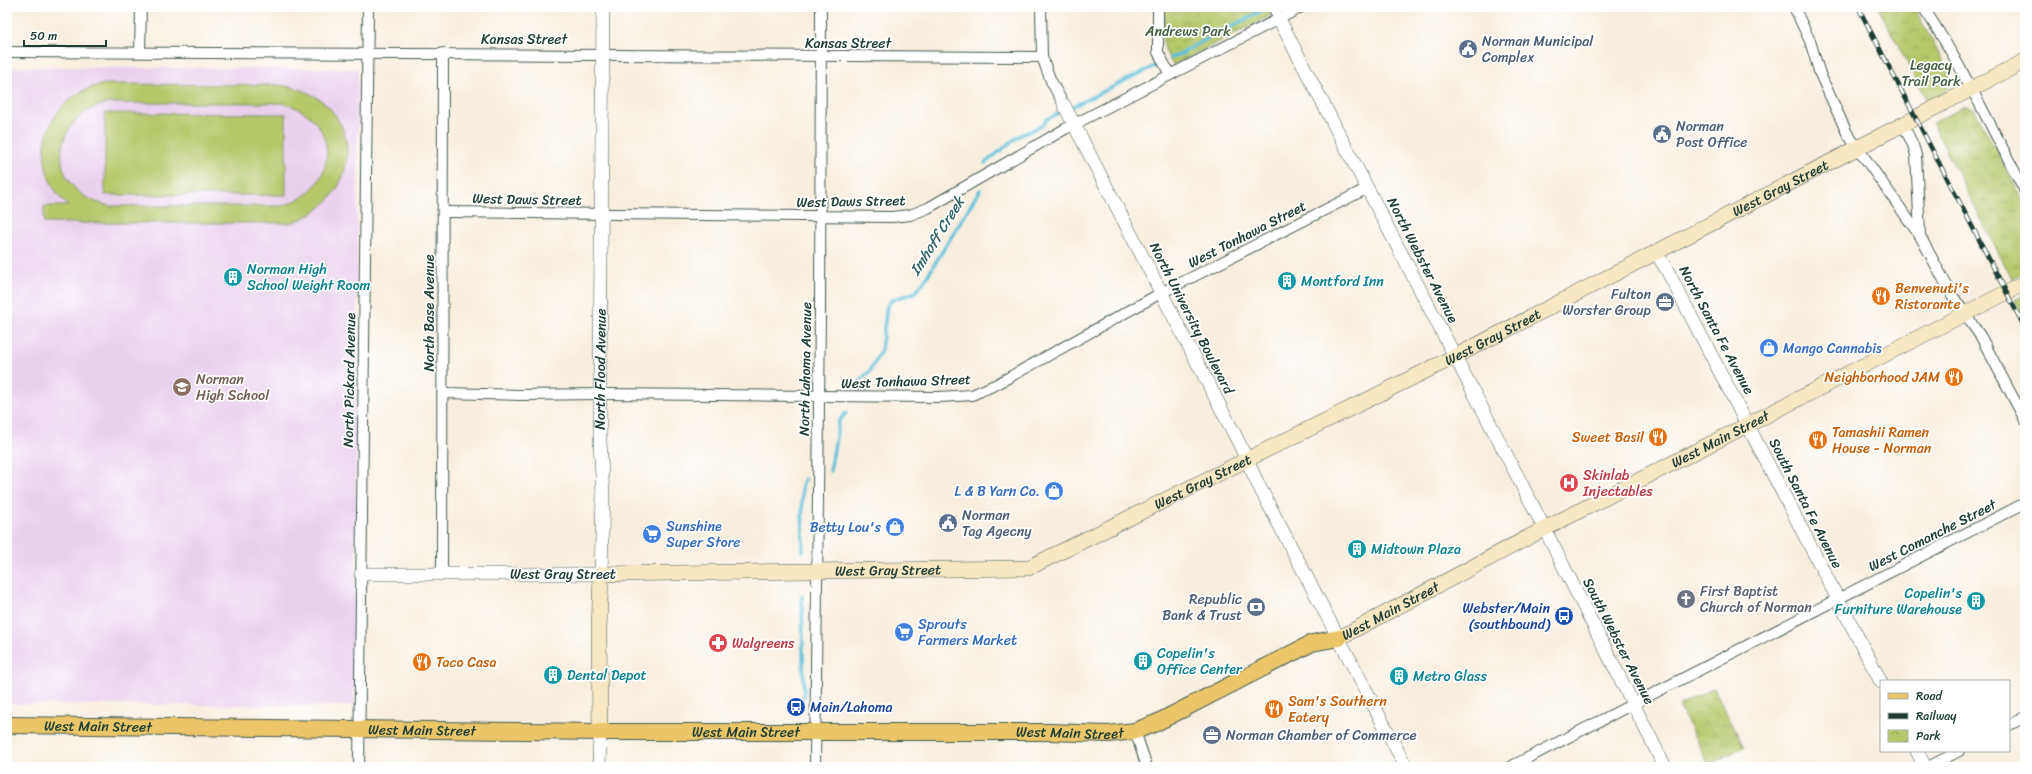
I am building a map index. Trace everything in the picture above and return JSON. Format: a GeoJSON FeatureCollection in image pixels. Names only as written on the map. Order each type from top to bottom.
{"type":"FeatureCollection","features":[{"type":"Feature","properties":{"kind":"main road","name":"West Gray Street"},"geometry":{"type":"LineString","coordinates":[[601,574],[1028,568],[1454,357],[1856,148],[1972,90],[2025,61]]}},
{"type":"Feature","properties":{"kind":"main road","name":"West Main Street"},"geometry":{"type":"LineString","coordinates":[[7,725],[600,732],[1049,732],[1108,734],[1135,731],[1171,716],[1312,643],[1338,638],[1544,529],[2025,283]]}},
{"type":"Feature","properties":{"kind":"main road","name":"North Flood Avenue"},"geometry":{"type":"LineString","coordinates":[[600,732],[599,624],[601,574]]}},
{"type":"Feature","properties":{"kind":"street"},"geometry":{"type":"LineString","coordinates":[[140,52],[141,7]]}},
{"type":"Feature","properties":{"kind":"street","name":"North Pickard Avenue"},"geometry":{"type":"LineString","coordinates":[[359,767],[368,7]]}},
{"type":"Feature","properties":{"kind":"street","name":"North Flood Avenue"},"geometry":{"type":"LineString","coordinates":[[601,574],[603,495],[600,441],[600,394],[603,7]]}},
{"type":"Feature","properties":{"kind":"street","name":"North Lahoma Avenue"},"geometry":{"type":"LineString","coordinates":[[815,767],[816,572],[820,397],[822,7]]}},
{"type":"Feature","properties":{"kind":"street","name":"North University Boulevard"},"geometry":{"type":"LineString","coordinates":[[1041,7],[1042,57],[1051,81],[1070,115],[1338,638],[1406,767]]}},
{"type":"Feature","properties":{"kind":"street"},"geometry":{"type":"LineString","coordinates":[[1158,7],[1158,52],[1170,75]]}},
{"type":"Feature","properties":{"kind":"street","name":"North Webster Avenue"},"geometry":{"type":"LineString","coordinates":[[1272,7],[1368,188],[1544,529]]}},
{"type":"Feature","properties":{"kind":"street","name":"West Daws Street"},"geometry":{"type":"LineString","coordinates":[[444,212],[892,217],[920,212],[1070,115],[1170,75],[1302,7]]}},
{"type":"Feature","properties":{"kind":"street"},"geometry":{"type":"LineString","coordinates":[[1794,7],[1810,40],[1820,74],[1847,133],[1856,148],[1920,236],[1952,296],[1981,337],[2025,420]]}},
{"type":"Feature","properties":{"kind":"street"},"geometry":{"type":"LineString","coordinates":[[1923,7],[1947,44],[1984,109],[2025,191]]}},
{"type":"Feature","properties":{"kind":"street","name":"Kansas Street"},"geometry":{"type":"LineString","coordinates":[[7,52],[368,52],[822,57],[1042,57]]}},
{"type":"Feature","properties":{"kind":"street","name":"North Base Avenue"},"geometry":{"type":"LineString","coordinates":[[442,574],[444,212],[443,53]]}},
{"type":"Feature","properties":{"kind":"street"},"geometry":{"type":"LineString","coordinates":[[1903,124],[1912,141],[1916,155],[1920,236]]}},
{"type":"Feature","properties":{"kind":"street","name":"West Tonhawa Street"},"geometry":{"type":"LineString","coordinates":[[443,392],[520,395],[600,394],[820,397],[972,395],[998,384],[1161,293],[1368,188]]}},
{"type":"Feature","properties":{"kind":"street","name":"North Santa Fe Avenue"},"geometry":{"type":"LineString","coordinates":[[1656,252],[1668,272],[1748,425]]}},
{"type":"Feature","properties":{"kind":"street","name":"South Santa Fe Avenue"},"geometry":{"type":"LineString","coordinates":[[1748,425],[1880,680]]}},
{"type":"Feature","properties":{"kind":"street","name":"West Comanche Street"},"geometry":{"type":"LineString","coordinates":[[1510,767],[2025,503]]}},
{"type":"Feature","properties":{"kind":"street","name":"South Webster Avenue"},"geometry":{"type":"LineString","coordinates":[[1544,529],[1665,767]]}},
{"type":"Feature","properties":{"kind":"street","name":"West Gray Street"},"geometry":{"type":"LineString","coordinates":[[361,574],[601,574]]}},
{"type":"Feature","properties":{"kind":"street"},"geometry":{"type":"LineString","coordinates":[[2010,725],[2025,717]]}},
{"type":"Feature","properties":{"kind":"street"},"geometry":{"type":"LineString","coordinates":[[1135,731],[1147,767]]}},
{"type":"Feature","properties":{"kind":"street"},"geometry":{"type":"LineString","coordinates":[[599,767],[600,732]]}},
{"type":"Feature","properties":{"kind":"street"},"geometry":{"type":"LineString","coordinates":[[1918,752],[1927,767],[1957,752]]}},
{"type":"Feature","properties":{"kind":"shaded area","name":"Norman High School"},"geometry":{"type":"Polygon","coordinates":[[[7,67],[358,69],[355,706],[7,704],[7,67]]]}},
{"type":"Feature","properties":{"kind":"green space","name":"Andrews Park"},"geometry":{"type":"Polygon","coordinates":[[[1163,7],[1265,7],[1270,16],[1173,65],[1164,44],[1162,30],[1163,7]]]}},
{"type":"Feature","properties":{"kind":"green space","name":"Legacy Trail Park"},"geometry":{"type":"Polygon","coordinates":[[[1878,7],[1914,7],[1948,71],[1949,83],[1946,91],[1927,101],[1878,7]]]}},
{"type":"Feature","properties":{"kind":"green space"},"geometry":{"type":"Polygon","coordinates":[[[105,84],[276,85],[305,91],[327,105],[341,125],[347,147],[345,170],[335,192],[317,210],[290,223],[44,223],[44,206],[68,206],[54,189],[47,171],[45,152],[48,133],[55,116],[68,102],[84,90],[105,84]],[[110,103],[93,108],[80,116],[70,128],[64,141],[62,156],[64,170],[71,184],[84,196],[110,206],[281,206],[301,198],[315,185],[324,170],[327,154],[324,137],[316,122],[301,111],[281,103],[110,103]]]}},
{"type":"Feature","properties":{"kind":"green space","name":"Legacy Trail Park"},"geometry":{"type":"Polygon","coordinates":[[[1965,106],[1975,110],[2025,204],[2025,272],[2012,279],[1932,123],[1965,106]]]}},
{"type":"Feature","properties":{"kind":"green space"},"geometry":{"type":"Polygon","coordinates":[[[105,113],[286,114],[286,195],[105,195],[105,113]]]}},
{"type":"Feature","properties":{"kind":"green space"},"geometry":{"type":"Polygon","coordinates":[[[2025,295],[2025,319],[2015,300],[2025,295]]]}},
{"type":"Feature","properties":{"kind":"green space"},"geometry":{"type":"Polygon","coordinates":[[[1714,688],[1744,747],[1709,765],[1679,706],[1714,688]]]}},
{"type":"Feature","properties":{"kind":"waterway","name":"Imhoff Creek"},"geometry":{"type":"LineString","coordinates":[[1170,58],[1183,53],[1267,8]]}},
{"type":"Feature","properties":{"kind":"waterway","name":"Imhoff Creek"},"geometry":{"type":"LineString","coordinates":[[985,163],[1019,136],[1041,126],[1047,119],[1157,65]]}},
{"type":"Feature","properties":{"kind":"waterway","name":"Imhoff Creek"},"geometry":{"type":"LineString","coordinates":[[855,386],[870,371],[881,350],[887,306],[892,300],[914,293],[923,283],[980,190]]}},
{"type":"Feature","properties":{"kind":"waterway","name":"Imhoff Creek"},"geometry":{"type":"LineString","coordinates":[[830,471],[839,421],[846,413]]}},
{"type":"Feature","properties":{"kind":"waterway","name":"Imhoff Creek"},"geometry":{"type":"LineString","coordinates":[[803,551],[802,485],[805,479]]}},
{"type":"Feature","properties":{"kind":"waterway","name":"Imhoff Creek"},"geometry":{"type":"LineString","coordinates":[[802,596],[804,697]]}},
{"type":"Feature","properties":{"kind":"railway"},"geometry":{"type":"LineString","coordinates":[[1858,7],[2025,328]]}},
{"type":"Feature","properties":{"kind":"place","name":"Norman Municipal Complex"},"geometry":{"type":"Point","coordinates":[1468,49]}},
{"type":"Feature","properties":{"kind":"place","name":"Norman Post Office"},"geometry":{"type":"Point","coordinates":[1662,134]}},
{"type":"Feature","properties":{"kind":"place","name":"Norman High School Weight Room"},"geometry":{"type":"Point","coordinates":[233,277]}},
{"type":"Feature","properties":{"kind":"place","name":"Montford Inn"},"geometry":{"type":"Point","coordinates":[1287,281]}},
{"type":"Feature","properties":{"kind":"place","name":"Benvenuti's Ristorante"},"geometry":{"type":"Point","coordinates":[1881,296]}},
{"type":"Feature","properties":{"kind":"place","name":"Fulton Worster Group"},"geometry":{"type":"Point","coordinates":[1665,302]}},
{"type":"Feature","properties":{"kind":"place","name":"Mango Cannabis"},"geometry":{"type":"Point","coordinates":[1769,348]}},
{"type":"Feature","properties":{"kind":"place","name":"Neighborhood JAM"},"geometry":{"type":"Point","coordinates":[1954,377]}},
{"type":"Feature","properties":{"kind":"place","name":"Norman High School"},"geometry":{"type":"Point","coordinates":[182,387]}},
{"type":"Feature","properties":{"kind":"place","name":"Sweet Basil"},"geometry":{"type":"Point","coordinates":[1658,437]}},
{"type":"Feature","properties":{"kind":"place","name":"Tamashii Ramen House - Norman"},"geometry":{"type":"Point","coordinates":[1818,440]}},
{"type":"Feature","properties":{"kind":"place","name":"Skinlab Injectables"},"geometry":{"type":"Point","coordinates":[1569,483]}},
{"type":"Feature","properties":{"kind":"place","name":"L & B Yarn Co."},"geometry":{"type":"Point","coordinates":[1054,491]}},
{"type":"Feature","properties":{"kind":"place","name":"Norman Tag Agecny"},"geometry":{"type":"Point","coordinates":[948,523]}},
{"type":"Feature","properties":{"kind":"place","name":"Betty Lou's"},"geometry":{"type":"Point","coordinates":[895,527]}},
{"type":"Feature","properties":{"kind":"place","name":"Sunshine Super Store"},"geometry":{"type":"Point","coordinates":[652,534]}},
{"type":"Feature","properties":{"kind":"place","name":"Midtown Plaza"},"geometry":{"type":"Point","coordinates":[1357,549]}},
{"type":"Feature","properties":{"kind":"place","name":"First Baptist Church of Norman"},"geometry":{"type":"Point","coordinates":[1686,599]}},
{"type":"Feature","properties":{"kind":"place","name":"Copelin's Furniture Warehouse"},"geometry":{"type":"Point","coordinates":[1976,601]}},
{"type":"Feature","properties":{"kind":"place","name":"Republic Bank & Trust"},"geometry":{"type":"Point","coordinates":[1256,607]}},
{"type":"Feature","properties":{"kind":"place","name":"Webster/Main (southbound)"},"geometry":{"type":"Point","coordinates":[1564,616]}},
{"type":"Feature","properties":{"kind":"place","name":"Sprouts Farmers Market"},"geometry":{"type":"Point","coordinates":[904,632]}},
{"type":"Feature","properties":{"kind":"place","name":"Walgreens"},"geometry":{"type":"Point","coordinates":[718,643]}},
{"type":"Feature","properties":{"kind":"place","name":"Copelin's Office Center"},"geometry":{"type":"Point","coordinates":[1143,661]}},
{"type":"Feature","properties":{"kind":"place","name":"Taco Casa"},"geometry":{"type":"Point","coordinates":[422,662]}},
{"type":"Feature","properties":{"kind":"place","name":"Dental Depot"},"geometry":{"type":"Point","coordinates":[553,675]}},
{"type":"Feature","properties":{"kind":"place","name":"Metro Glass"},"geometry":{"type":"Point","coordinates":[1399,676]}},
{"type":"Feature","properties":{"kind":"place","name":"Main/Lahoma"},"geometry":{"type":"Point","coordinates":[796,707]}},
{"type":"Feature","properties":{"kind":"place","name":"Sam's Southern Eatery"},"geometry":{"type":"Point","coordinates":[1274,709]}},
{"type":"Feature","properties":{"kind":"place","name":"Norman Chamber of Commerce"},"geometry":{"type":"Point","coordinates":[1212,735]}}]}
